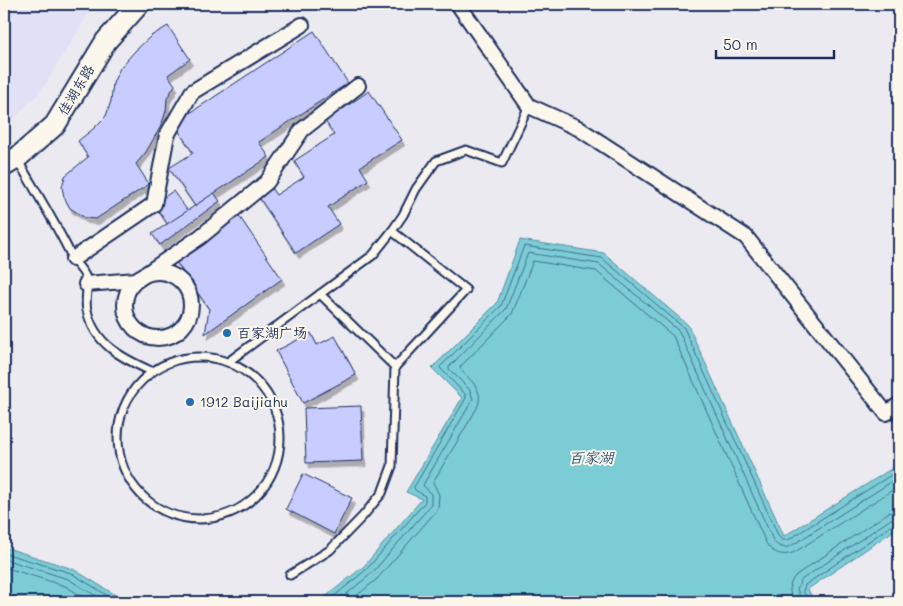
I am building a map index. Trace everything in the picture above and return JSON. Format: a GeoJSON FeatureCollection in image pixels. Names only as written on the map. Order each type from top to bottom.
{"type":"FeatureCollection","features":[{"type":"Feature","properties":{"kind":"street"},"geometry":{"type":"LineString","coordinates":[[458,4],[529,106],[578,128],[746,237],[886,413],[899,405]]}},
{"type":"Feature","properties":{"kind":"street","name":"佳湖东路"},"geometry":{"type":"LineString","coordinates":[[10,162],[55,125],[106,41],[132,6]]}},
{"type":"Feature","properties":{"kind":"street"},"geometry":{"type":"LineString","coordinates":[[73,259],[154,204],[167,135],[192,92],[302,24]]}},
{"type":"Feature","properties":{"kind":"street"},"geometry":{"type":"LineString","coordinates":[[86,284],[136,280],[200,237],[263,186],[302,130],[358,86]]}},
{"type":"Feature","properties":{"kind":"street"},"geometry":{"type":"LineString","coordinates":[[164,273],[174,277],[188,293],[190,314],[178,331],[169,336],[148,337],[138,332],[128,318],[125,302],[128,291],[134,282],[142,276],[164,273]]}},
{"type":"Feature","properties":{"kind":"lane"},"geometry":{"type":"LineString","coordinates":[[228,362],[373,255],[403,216],[416,189],[436,161],[466,150],[502,164],[529,106]]}},
{"type":"Feature","properties":{"kind":"lane"},"geometry":{"type":"LineString","coordinates":[[10,162],[85,276],[88,295],[86,308],[91,324],[98,336],[111,351],[127,361],[150,371]]}},
{"type":"Feature","properties":{"kind":"lane"},"geometry":{"type":"LineString","coordinates":[[290,574],[330,550],[382,493],[392,466],[395,367],[466,290],[392,231]]}},
{"type":"Feature","properties":{"kind":"lane"},"geometry":{"type":"LineString","coordinates":[[320,294],[395,367]]}},
{"type":"Feature","properties":{"kind":"lane"},"geometry":{"type":"LineString","coordinates":[[199,356],[228,362],[247,371],[265,390],[277,412],[281,438],[277,463],[266,486],[245,506],[220,517],[191,520],[164,512],[141,496],[124,473],[117,445],[119,417],[131,391],[150,371],[173,359],[199,356]]}},
{"type":"Feature","properties":{"kind":"shaded area"},"geometry":{"type":"Polygon","coordinates":[[[4,4],[95,4],[41,91],[4,129],[4,4]]]}},
{"type":"Feature","properties":{"kind":"water","name":"百家湖"},"geometry":{"type":"Polygon","coordinates":[[[520,240],[604,253],[688,325],[784,536],[899,464],[899,527],[808,589],[814,602],[319,602],[364,566],[422,499],[406,492],[462,398],[432,368],[497,303],[520,240]]]}},
{"type":"Feature","properties":{"kind":"water"},"geometry":{"type":"Polygon","coordinates":[[[4,547],[73,569],[127,602],[4,602],[4,547]]]}},
{"type":"Feature","properties":{"kind":"building"},"geometry":{"type":"Polygon","coordinates":[[[168,26],[190,59],[168,75],[175,85],[167,98],[166,111],[161,126],[146,152],[136,164],[149,184],[96,219],[85,218],[70,208],[64,197],[62,187],[65,176],[88,157],[78,141],[106,116],[111,101],[113,83],[120,68],[151,36],[168,26]]]}},
{"type":"Feature","properties":{"kind":"building"},"geometry":{"type":"Polygon","coordinates":[[[314,31],[348,83],[259,142],[269,157],[195,206],[169,168],[193,153],[178,130],[181,119],[314,31]]]}},
{"type":"Feature","properties":{"kind":"building"},"geometry":{"type":"Polygon","coordinates":[[[369,91],[402,140],[360,167],[368,180],[328,207],[339,224],[296,253],[254,190],[267,182],[276,195],[304,177],[294,161],[334,135],[325,121],[369,91]]]}},
{"type":"Feature","properties":{"kind":"building"},"geometry":{"type":"Polygon","coordinates":[[[173,191],[190,214],[170,228],[154,204],[173,191]]]}},
{"type":"Feature","properties":{"kind":"building"},"geometry":{"type":"Polygon","coordinates":[[[214,193],[220,201],[160,245],[152,234],[214,193]]]}},
{"type":"Feature","properties":{"kind":"building"},"geometry":{"type":"Polygon","coordinates":[[[239,216],[282,279],[205,334],[209,309],[174,259],[239,216]]]}},
{"type":"Feature","properties":{"kind":"building"},"geometry":{"type":"Polygon","coordinates":[[[311,333],[317,345],[335,336],[356,375],[303,403],[276,351],[311,333]]]}},
{"type":"Feature","properties":{"kind":"building"},"geometry":{"type":"Polygon","coordinates":[[[361,406],[363,461],[306,463],[304,408],[361,406]]]}},
{"type":"Feature","properties":{"kind":"building"},"geometry":{"type":"Polygon","coordinates":[[[303,474],[352,498],[334,534],[286,509],[303,474]]]}},
{"type":"Feature","properties":{"kind":"place","name":"百家湖广场"},"geometry":{"type":"Point","coordinates":[227,333]}},
{"type":"Feature","properties":{"kind":"place","name":"1912 Baijiahu"},"geometry":{"type":"Point","coordinates":[190,402]}}]}
